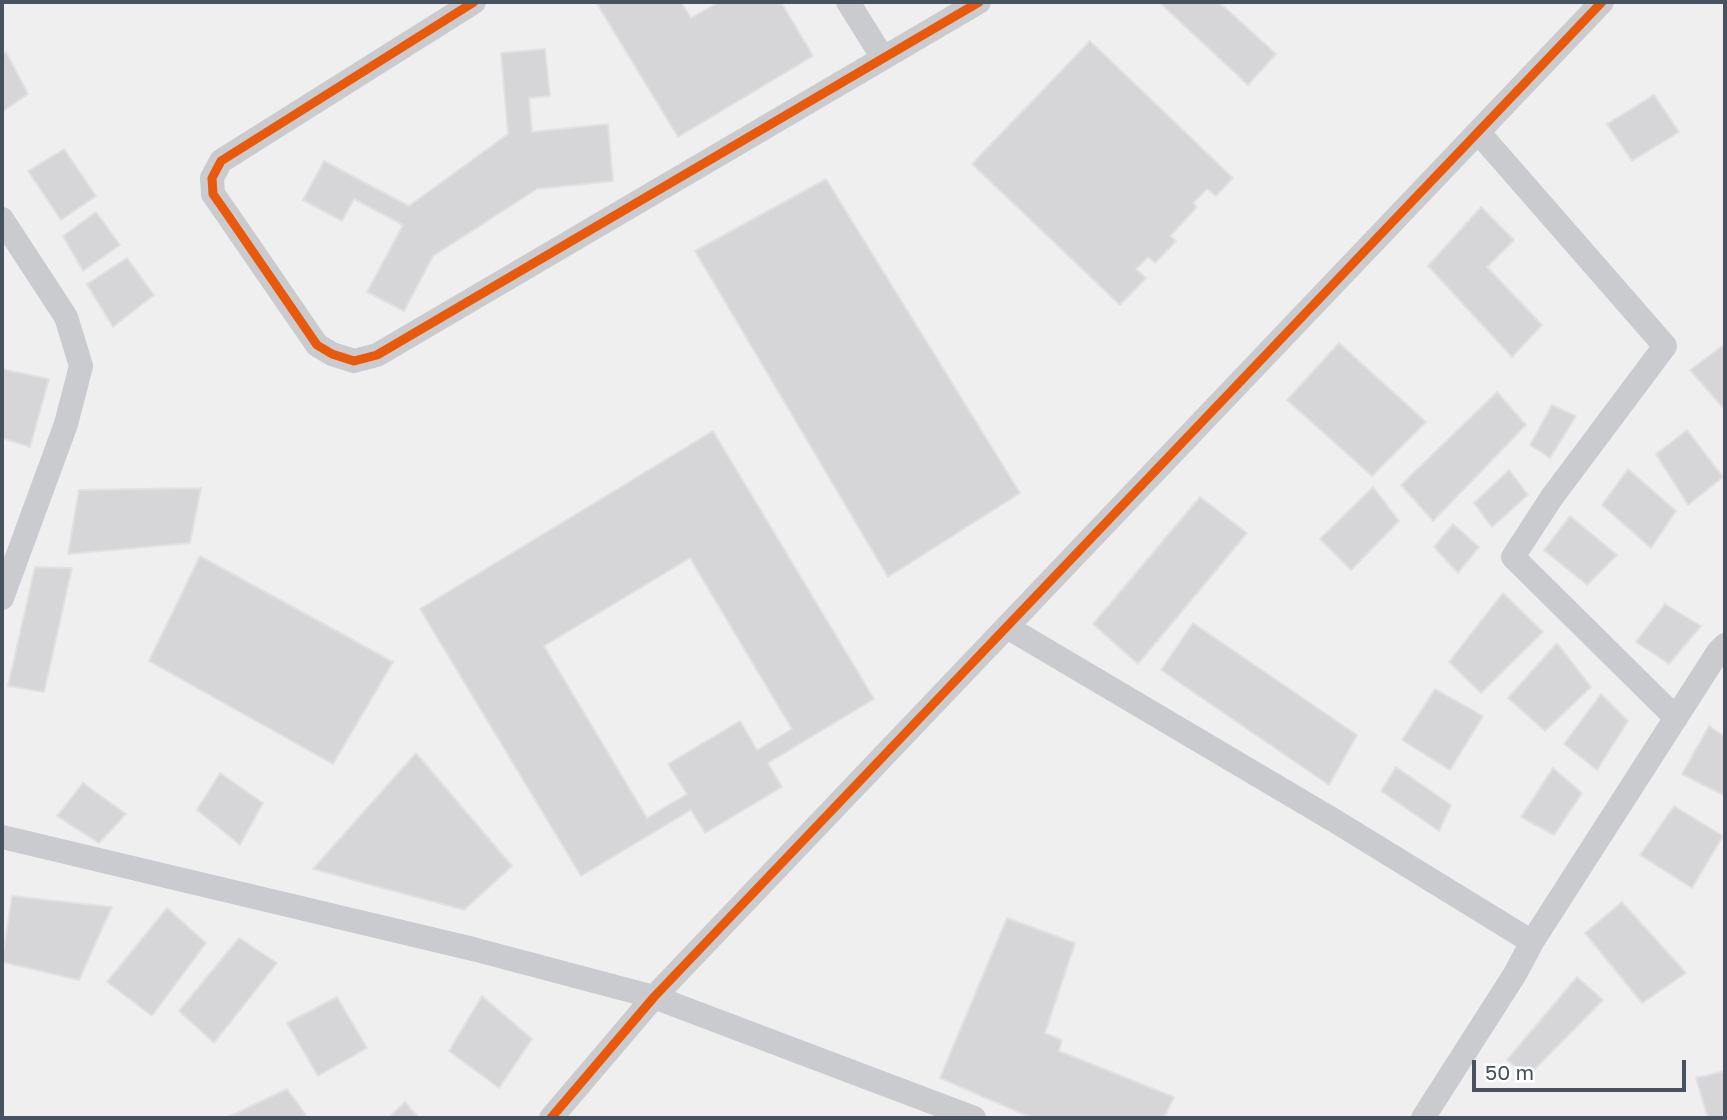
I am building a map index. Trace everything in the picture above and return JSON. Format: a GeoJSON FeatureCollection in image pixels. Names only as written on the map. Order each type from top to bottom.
{"type":"FeatureCollection","features":[{"type":"Feature","properties":{"kind":"street"},"geometry":{"type":"LineString","coordinates":[[474,2],[221,161],[212,177],[213,194],[317,345],[332,354],[354,361],[377,355],[979,2]]}},
{"type":"Feature","properties":{"kind":"street"},"geometry":{"type":"LineString","coordinates":[[848,2],[883,58]]}},
{"type":"Feature","properties":{"kind":"street"},"geometry":{"type":"LineString","coordinates":[[551,1118],[654,997],[1602,2]]}},
{"type":"Feature","properties":{"kind":"street"},"geometry":{"type":"LineString","coordinates":[[1479,133],[1665,346],[1552,497],[1513,557],[1676,718]]}},
{"type":"Feature","properties":{"kind":"street"},"geometry":{"type":"LineString","coordinates":[[2,219],[66,317],[81,366],[66,424],[2,598]]}},
{"type":"Feature","properties":{"kind":"street"},"geometry":{"type":"LineString","coordinates":[[1007,627],[1324,814],[1532,942]]}},
{"type":"Feature","properties":{"kind":"street"},"geometry":{"type":"LineString","coordinates":[[1423,1118],[1515,974],[1532,942],[1725,645]]}},
{"type":"Feature","properties":{"kind":"street"},"geometry":{"type":"LineString","coordinates":[[2,837],[473,948],[654,997],[974,1118]]}},
{"type":"Feature","properties":{"kind":"building"},"geometry":{"type":"Polygon","coordinates":[[[596,2],[681,2],[691,18],[719,2],[781,2],[813,56],[678,137],[596,2]]]}},
{"type":"Feature","properties":{"kind":"building"},"geometry":{"type":"Polygon","coordinates":[[[1159,2],[1219,2],[1276,54],[1248,85],[1159,2]]]}},
{"type":"Feature","properties":{"kind":"building"},"geometry":{"type":"Polygon","coordinates":[[[1090,41],[1233,178],[1216,196],[1207,189],[1193,203],[1197,207],[1170,236],[1176,241],[1155,263],[1148,257],[1136,269],[1146,278],[1120,305],[972,164],[1090,41]]]}},
{"type":"Feature","properties":{"kind":"building"},"geometry":{"type":"Polygon","coordinates":[[[545,49],[550,96],[529,98],[532,132],[608,124],[613,181],[537,189],[433,256],[404,311],[367,292],[403,225],[354,199],[342,221],[303,200],[324,161],[409,206],[508,134],[501,53],[545,49]]]}},
{"type":"Feature","properties":{"kind":"building"},"geometry":{"type":"Polygon","coordinates":[[[6,52],[28,94],[2,112],[2,56],[6,52]]]}},
{"type":"Feature","properties":{"kind":"building"},"geometry":{"type":"Polygon","coordinates":[[[1654,95],[1679,132],[1632,161],[1607,124],[1654,95]]]}},
{"type":"Feature","properties":{"kind":"building"},"geometry":{"type":"Polygon","coordinates":[[[64,149],[96,196],[61,220],[28,171],[64,149]]]}},
{"type":"Feature","properties":{"kind":"building"},"geometry":{"type":"Polygon","coordinates":[[[826,179],[1020,493],[888,577],[695,251],[826,179]]]}},
{"type":"Feature","properties":{"kind":"building"},"geometry":{"type":"Polygon","coordinates":[[[1481,207],[1514,240],[1487,267],[1542,325],[1512,357],[1428,266],[1481,207]]]}},
{"type":"Feature","properties":{"kind":"building"},"geometry":{"type":"Polygon","coordinates":[[[96,212],[120,245],[83,271],[63,236],[96,212]]]}},
{"type":"Feature","properties":{"kind":"building"},"geometry":{"type":"Polygon","coordinates":[[[127,258],[154,295],[113,327],[87,284],[127,258]]]}},
{"type":"Feature","properties":{"kind":"building"},"geometry":{"type":"Polygon","coordinates":[[[1339,343],[1426,422],[1372,476],[1287,400],[1339,343]]]}},
{"type":"Feature","properties":{"kind":"building"},"geometry":{"type":"Polygon","coordinates":[[[1725,344],[1725,410],[1690,370],[1725,344]]]}},
{"type":"Feature","properties":{"kind":"building"},"geometry":{"type":"Polygon","coordinates":[[[2,369],[49,379],[30,447],[2,438],[2,369]]]}},
{"type":"Feature","properties":{"kind":"building"},"geometry":{"type":"Polygon","coordinates":[[[1497,392],[1526,425],[1433,521],[1401,485],[1497,392]]]}},
{"type":"Feature","properties":{"kind":"building"},"geometry":{"type":"Polygon","coordinates":[[[1552,405],[1576,416],[1550,458],[1530,445],[1552,405]]]}},
{"type":"Feature","properties":{"kind":"building"},"geometry":{"type":"Polygon","coordinates":[[[1687,430],[1723,477],[1688,505],[1656,454],[1687,430]]]}},
{"type":"Feature","properties":{"kind":"building"},"geometry":{"type":"Polygon","coordinates":[[[713,431],[874,699],[768,763],[782,787],[705,833],[691,810],[581,876],[420,609],[713,431]],[[690,558],[544,646],[647,818],[687,794],[668,764],[740,721],[757,750],[792,729],[690,558]]]}},
{"type":"Feature","properties":{"kind":"building"},"geometry":{"type":"Polygon","coordinates":[[[1628,469],[1676,511],[1651,548],[1602,505],[1628,469]]]}},
{"type":"Feature","properties":{"kind":"building"},"geometry":{"type":"Polygon","coordinates":[[[1509,470],[1528,495],[1492,527],[1474,503],[1509,470]]]}},
{"type":"Feature","properties":{"kind":"building"},"geometry":{"type":"Polygon","coordinates":[[[1373,487],[1399,521],[1351,570],[1320,539],[1373,487]]]}},
{"type":"Feature","properties":{"kind":"building"},"geometry":{"type":"Polygon","coordinates":[[[201,488],[190,543],[68,554],[79,490],[201,488]]]}},
{"type":"Feature","properties":{"kind":"building"},"geometry":{"type":"Polygon","coordinates":[[[1200,497],[1247,533],[1138,664],[1093,624],[1200,497]]]}},
{"type":"Feature","properties":{"kind":"building"},"geometry":{"type":"Polygon","coordinates":[[[1570,516],[1617,555],[1587,585],[1544,550],[1570,516]]]}},
{"type":"Feature","properties":{"kind":"building"},"geometry":{"type":"Polygon","coordinates":[[[1453,524],[1479,547],[1458,573],[1434,547],[1453,524]]]}},
{"type":"Feature","properties":{"kind":"building"},"geometry":{"type":"Polygon","coordinates":[[[200,556],[393,662],[333,764],[149,661],[200,556]]]}},
{"type":"Feature","properties":{"kind":"building"},"geometry":{"type":"Polygon","coordinates":[[[35,567],[72,568],[44,692],[8,686],[35,567]]]}},
{"type":"Feature","properties":{"kind":"building"},"geometry":{"type":"Polygon","coordinates":[[[1503,593],[1543,632],[1481,693],[1449,662],[1503,593]]]}},
{"type":"Feature","properties":{"kind":"building"},"geometry":{"type":"Polygon","coordinates":[[[1665,604],[1701,626],[1669,664],[1636,642],[1665,604]]]}},
{"type":"Feature","properties":{"kind":"building"},"geometry":{"type":"Polygon","coordinates":[[[1193,623],[1357,735],[1329,785],[1161,670],[1193,623]]]}},
{"type":"Feature","properties":{"kind":"building"},"geometry":{"type":"Polygon","coordinates":[[[1557,643],[1591,687],[1545,731],[1508,698],[1557,643]]]}},
{"type":"Feature","properties":{"kind":"building"},"geometry":{"type":"Polygon","coordinates":[[[1435,689],[1483,716],[1450,770],[1402,740],[1435,689]]]}},
{"type":"Feature","properties":{"kind":"building"},"geometry":{"type":"Polygon","coordinates":[[[1601,694],[1628,721],[1597,770],[1564,744],[1601,694]]]}},
{"type":"Feature","properties":{"kind":"building"},"geometry":{"type":"Polygon","coordinates":[[[1709,726],[1725,737],[1725,796],[1682,774],[1709,726]]]}},
{"type":"Feature","properties":{"kind":"building"},"geometry":{"type":"Polygon","coordinates":[[[416,753],[512,866],[464,910],[313,869],[416,753]]]}},
{"type":"Feature","properties":{"kind":"building"},"geometry":{"type":"Polygon","coordinates":[[[1396,767],[1451,805],[1439,831],[1381,791],[1396,767]]]}},
{"type":"Feature","properties":{"kind":"building"},"geometry":{"type":"Polygon","coordinates":[[[1553,768],[1582,793],[1554,835],[1521,817],[1553,768]]]}},
{"type":"Feature","properties":{"kind":"building"},"geometry":{"type":"Polygon","coordinates":[[[220,773],[263,803],[240,845],[197,810],[220,773]]]}},
{"type":"Feature","properties":{"kind":"building"},"geometry":{"type":"Polygon","coordinates":[[[83,783],[126,814],[99,843],[57,816],[83,783]]]}},
{"type":"Feature","properties":{"kind":"building"},"geometry":{"type":"Polygon","coordinates":[[[1674,806],[1723,836],[1692,888],[1640,855],[1674,806]]]}},
{"type":"Feature","properties":{"kind":"building"},"geometry":{"type":"Polygon","coordinates":[[[12,896],[112,907],[79,980],[2,962],[12,896]]]}},
{"type":"Feature","properties":{"kind":"building"},"geometry":{"type":"Polygon","coordinates":[[[1622,902],[1686,973],[1642,1003],[1585,933],[1622,902]]]}},
{"type":"Feature","properties":{"kind":"building"},"geometry":{"type":"Polygon","coordinates":[[[167,908],[206,943],[152,1016],[107,982],[167,908]]]}},
{"type":"Feature","properties":{"kind":"building"},"geometry":{"type":"Polygon","coordinates":[[[1007,918],[1075,943],[1045,1033],[1062,1040],[1059,1051],[1174,1097],[1164,1118],[1032,1118],[940,1078],[1007,918]]]}},
{"type":"Feature","properties":{"kind":"building"},"geometry":{"type":"Polygon","coordinates":[[[239,938],[277,963],[214,1043],[179,1011],[239,938]]]}},
{"type":"Feature","properties":{"kind":"building"},"geometry":{"type":"Polygon","coordinates":[[[1577,977],[1603,1000],[1528,1076],[1507,1060],[1577,977]]]}},
{"type":"Feature","properties":{"kind":"building"},"geometry":{"type":"Polygon","coordinates":[[[482,996],[532,1039],[499,1088],[449,1051],[482,996]]]}},
{"type":"Feature","properties":{"kind":"building"},"geometry":{"type":"Polygon","coordinates":[[[337,997],[367,1048],[318,1076],[287,1023],[337,997]]]}},
{"type":"Feature","properties":{"kind":"building"},"geometry":{"type":"Polygon","coordinates":[[[1725,1071],[1725,1118],[1708,1118],[1696,1078],[1725,1071]]]}},
{"type":"Feature","properties":{"kind":"building"},"geometry":{"type":"Polygon","coordinates":[[[287,1089],[308,1118],[226,1118],[287,1089]]]}},
{"type":"Feature","properties":{"kind":"building"},"geometry":{"type":"Polygon","coordinates":[[[405,1102],[419,1118],[388,1118],[405,1102]]]}},
{"type":"Feature","properties":{"kind":"cycle path"},"geometry":{"type":"LineString","coordinates":[[474,2],[221,161],[212,178],[213,194],[317,345],[332,354],[354,361],[377,355],[979,2]]}},
{"type":"Feature","properties":{"kind":"cycle path"},"geometry":{"type":"LineString","coordinates":[[551,1118],[654,997],[1602,2]]}}]}
